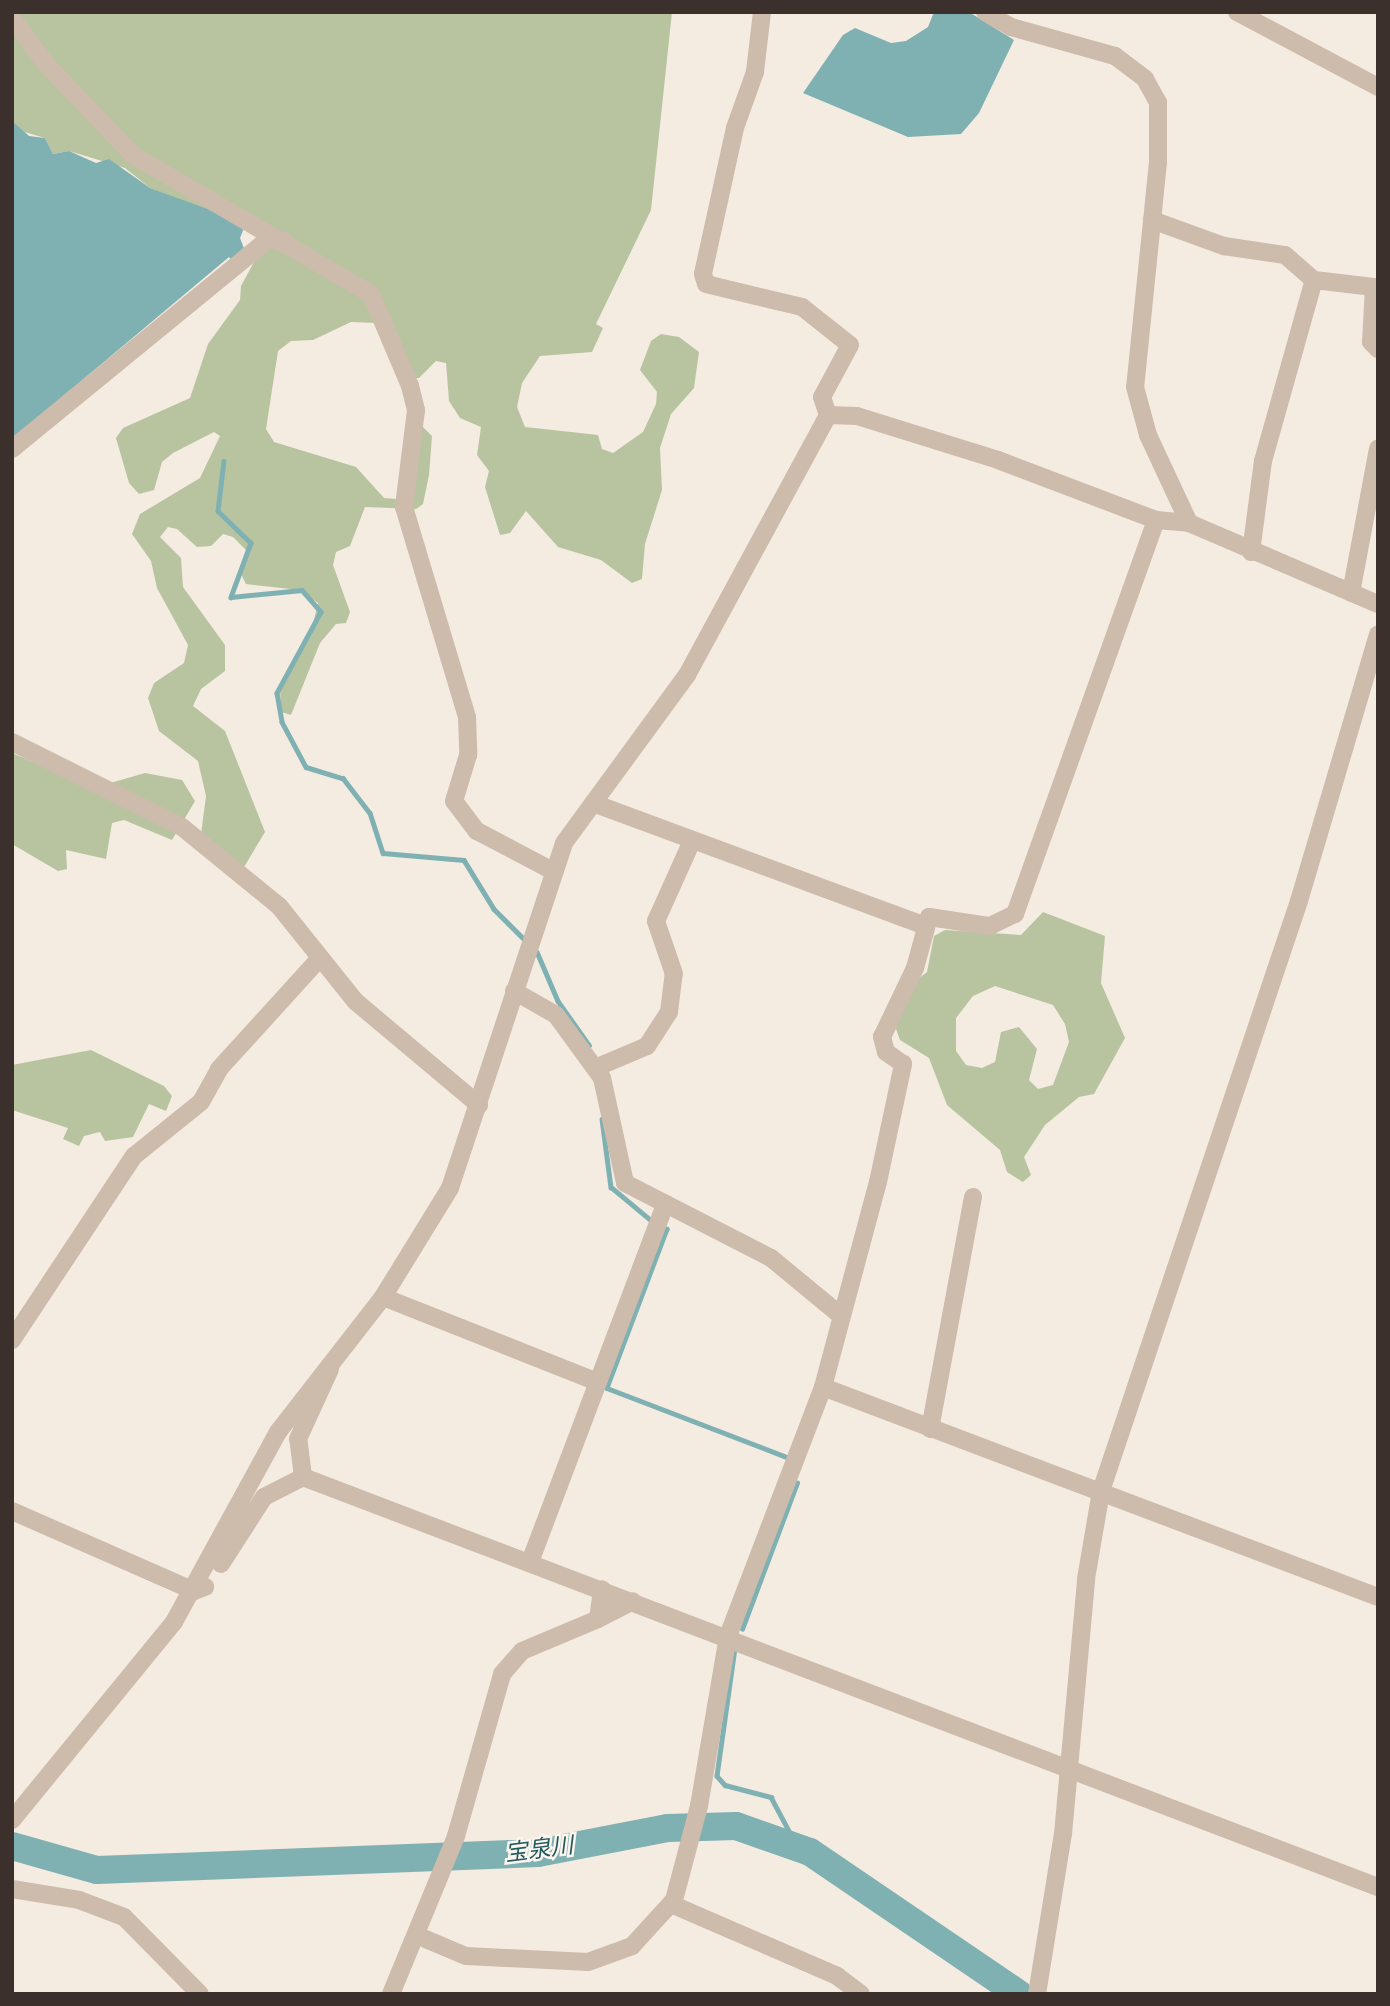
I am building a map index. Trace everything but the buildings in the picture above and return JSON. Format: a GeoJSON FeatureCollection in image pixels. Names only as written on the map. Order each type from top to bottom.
{"type":"FeatureCollection","features":[{"type":"Feature","properties":{"kind":"street"},"geometry":{"type":"LineString","coordinates":[[12,1820],[194,1591],[278,1432],[333,1357],[383,1297],[450,1188],[479,1105],[552,871],[593,803],[687,675],[828,415],[822,397],[850,345],[802,307],[706,284],[703,274],[761,20],[745,12]]}},
{"type":"Feature","properties":{"kind":"street"},"geometry":{"type":"LineString","coordinates":[[985,12],[1011,27],[1115,56],[1145,79],[1161,120],[1136,400],[1189,523]]}},
{"type":"Feature","properties":{"kind":"street"},"geometry":{"type":"LineString","coordinates":[[1237,12],[1378,87]]}},
{"type":"Feature","properties":{"kind":"street"},"geometry":{"type":"LineString","coordinates":[[12,18],[46,64],[132,155],[285,241],[371,294],[410,386],[416,410],[404,507],[467,717],[468,755],[454,801],[477,831],[552,871]]}},
{"type":"Feature","properties":{"kind":"street"},"geometry":{"type":"LineString","coordinates":[[1152,220],[1224,246],[1285,255],[1314,280],[1376,282],[1371,342],[1378,349]]}},
{"type":"Feature","properties":{"kind":"street"},"geometry":{"type":"LineString","coordinates":[[12,449],[269,239],[285,241]]}},
{"type":"Feature","properties":{"kind":"street"},"geometry":{"type":"LineString","coordinates":[[1251,552],[1263,461],[1314,280]]}},
{"type":"Feature","properties":{"kind":"street"},"geometry":{"type":"LineString","coordinates":[[828,415],[857,416],[998,460],[1156,520],[1189,523],[1251,552],[1378,604]]}},
{"type":"Feature","properties":{"kind":"street"},"geometry":{"type":"LineString","coordinates":[[1352,593],[1378,449]]}},
{"type":"Feature","properties":{"kind":"street"},"geometry":{"type":"LineString","coordinates":[[593,803],[922,925],[943,916],[1001,925],[1015,914],[1156,520]]}},
{"type":"Feature","properties":{"kind":"street"},"geometry":{"type":"LineString","coordinates":[[1038,1991],[1070,1769],[1086,1579],[1101,1491],[1299,901],[1378,634]]}},
{"type":"Feature","properties":{"kind":"street"},"geometry":{"type":"LineString","coordinates":[[12,741],[182,827],[279,906],[355,1000],[479,1105]]}},
{"type":"Feature","properties":{"kind":"street"},"geometry":{"type":"LineString","coordinates":[[595,1068],[647,1046],[669,1012],[674,974],[656,921],[692,841]]}},
{"type":"Feature","properties":{"kind":"street"},"geometry":{"type":"LineString","coordinates":[[416,1935],[466,1956],[588,1962],[632,1946],[671,1904],[699,1806],[728,1636],[823,1387],[903,1064],[886,1052],[882,1037],[915,968],[922,925]]}},
{"type":"Feature","properties":{"kind":"street"},"geometry":{"type":"LineString","coordinates":[[14,1332],[134,1156],[201,1102],[219,1069],[320,958]]}},
{"type":"Feature","properties":{"kind":"street"},"geometry":{"type":"LineString","coordinates":[[514,991],[556,1015],[595,1068],[607,1090],[620,1173],[625,1183],[771,1258],[839,1314]]}},
{"type":"Feature","properties":{"kind":"street"},"geometry":{"type":"LineString","coordinates":[[930,1429],[973,1197]]}},
{"type":"Feature","properties":{"kind":"street"},"geometry":{"type":"LineString","coordinates":[[530,1562],[665,1204]]}},
{"type":"Feature","properties":{"kind":"street"},"geometry":{"type":"LineString","coordinates":[[383,1297],[598,1382]]}},
{"type":"Feature","properties":{"kind":"street"},"geometry":{"type":"LineString","coordinates":[[303,1477],[298,1439],[333,1357]]}},
{"type":"Feature","properties":{"kind":"street"},"geometry":{"type":"LineString","coordinates":[[823,1387],[1378,1597]]}},
{"type":"Feature","properties":{"kind":"street"},"geometry":{"type":"LineString","coordinates":[[194,1591],[210,1583],[264,1497],[303,1477],[728,1636],[1378,1888]]}},
{"type":"Feature","properties":{"kind":"street"},"geometry":{"type":"LineString","coordinates":[[12,1511],[194,1591]]}},
{"type":"Feature","properties":{"kind":"street"},"geometry":{"type":"LineString","coordinates":[[598,1619],[602,1589]]}},
{"type":"Feature","properties":{"kind":"street"},"geometry":{"type":"LineString","coordinates":[[391,1994],[456,1836],[510,1661],[633,1601]]}},
{"type":"Feature","properties":{"kind":"street"},"geometry":{"type":"LineString","coordinates":[[12,1888],[79,1900],[124,1917],[200,1994]]}},
{"type":"Feature","properties":{"kind":"street"},"geometry":{"type":"LineString","coordinates":[[671,1904],[837,1976],[861,1994]]}},
{"type":"Feature","properties":{"kind":"green space"},"geometry":{"type":"Polygon","coordinates":[[[12,12],[672,12],[651,210],[596,324],[603,328],[592,352],[540,356],[522,383],[517,407],[525,427],[598,435],[602,449],[613,453],[643,432],[656,404],[657,392],[640,370],[651,341],[661,334],[679,337],[699,352],[694,388],[671,414],[660,448],[662,490],[645,544],[642,579],[632,583],[601,560],[558,547],[526,511],[510,533],[500,535],[485,487],[489,471],[477,455],[481,427],[460,418],[449,401],[446,363],[436,361],[419,378],[410,378],[379,323],[351,322],[313,340],[291,341],[278,351],[266,429],[274,442],[356,467],[384,498],[396,499],[422,426],[432,436],[429,475],[423,504],[416,509],[365,507],[350,546],[336,552],[333,565],[350,612],[346,623],[336,624],[320,643],[291,715],[281,712],[280,686],[311,632],[318,603],[299,590],[246,584],[241,574],[247,551],[233,537],[223,534],[211,546],[197,547],[177,529],[168,527],[160,537],[181,558],[183,587],[225,645],[225,671],[201,689],[193,706],[225,731],[265,832],[244,867],[201,834],[206,796],[198,761],[159,731],[148,698],[154,683],[184,663],[188,645],[157,588],[151,561],[132,534],[140,514],[200,478],[220,436],[214,432],[173,453],[162,462],[154,490],[139,494],[129,483],[116,438],[123,428],[190,398],[208,344],[240,300],[241,286],[269,234],[150,188],[125,168],[69,151],[53,154],[45,138],[21,131],[12,121],[12,12]]]}},
{"type":"Feature","properties":{"kind":"green space"},"geometry":{"type":"Polygon","coordinates":[[[12,753],[93,788],[145,773],[182,780],[195,801],[172,840],[124,820],[112,823],[106,859],[66,850],[67,869],[58,871],[12,844],[12,753]]]}},
{"type":"Feature","properties":{"kind":"green space"},"geometry":{"type":"Polygon","coordinates":[[[1043,912],[1105,936],[1101,983],[1125,1038],[1094,1094],[1079,1097],[1045,1125],[1024,1157],[1031,1175],[1023,1182],[1007,1172],[1000,1150],[947,1105],[929,1058],[900,1040],[895,1026],[912,984],[927,972],[934,936],[945,930],[1021,935],[1043,912]],[[995,986],[973,996],[956,1018],[956,1051],[966,1065],[982,1068],[995,1062],[1001,1032],[1019,1027],[1037,1049],[1029,1080],[1038,1089],[1053,1085],[1069,1042],[1065,1024],[1053,1005],[995,986]]]}},
{"type":"Feature","properties":{"kind":"green space"},"geometry":{"type":"Polygon","coordinates":[[[91,1050],[164,1086],[172,1096],[166,1111],[149,1104],[133,1137],[105,1141],[100,1132],[84,1136],[79,1146],[63,1139],[68,1128],[12,1110],[12,1065],[91,1050]]]}},
{"type":"Feature","properties":{"kind":"water"},"geometry":{"type":"Polygon","coordinates":[[[934,12],[969,12],[1014,40],[979,113],[961,134],[908,137],[803,93],[843,35],[855,28],[891,43],[906,41],[928,27],[934,12]]]}},
{"type":"Feature","properties":{"kind":"water"},"geometry":{"type":"Polygon","coordinates":[[[12,121],[29,136],[45,138],[53,154],[69,151],[96,163],[109,159],[150,188],[246,223],[240,238],[245,251],[234,262],[229,257],[12,439],[12,121]]]}},
{"type":"Feature","properties":{"kind":"waterway"},"geometry":{"type":"LineString","coordinates":[[224,461],[218,511],[251,543],[231,597],[302,590],[321,612],[277,693],[282,722],[306,767],[343,778],[370,813],[383,853],[464,860],[494,909],[524,939]]}},
{"type":"Feature","properties":{"kind":"waterway"},"geometry":{"type":"LineString","coordinates":[[537,952],[558,1001],[589,1045]]}},
{"type":"Feature","properties":{"kind":"waterway"},"geometry":{"type":"LineString","coordinates":[[602,1119],[611,1187],[652,1221]]}},
{"type":"Feature","properties":{"kind":"waterway"},"geometry":{"type":"LineString","coordinates":[[661,1227],[667,1229],[607,1388],[789,1458]]}},
{"type":"Feature","properties":{"kind":"waterway"},"geometry":{"type":"LineString","coordinates":[[742,1629],[797,1483]]}},
{"type":"Feature","properties":{"kind":"waterway"},"geometry":{"type":"LineString","coordinates":[[735,1648],[717,1776],[725,1785],[771,1797],[797,1846]]}},
{"type":"Feature","properties":{"kind":"waterway","name":"宝泉川"},"geometry":{"type":"LineString","coordinates":[[12,1846],[97,1870],[538,1853],[668,1828],[736,1826],[810,1852],[1019,1994]]}},
{"type":"Feature","properties":{"kind":"waterway"},"geometry":{"type":"LineString","coordinates":[[434,1866],[438,1857]]}}]}
